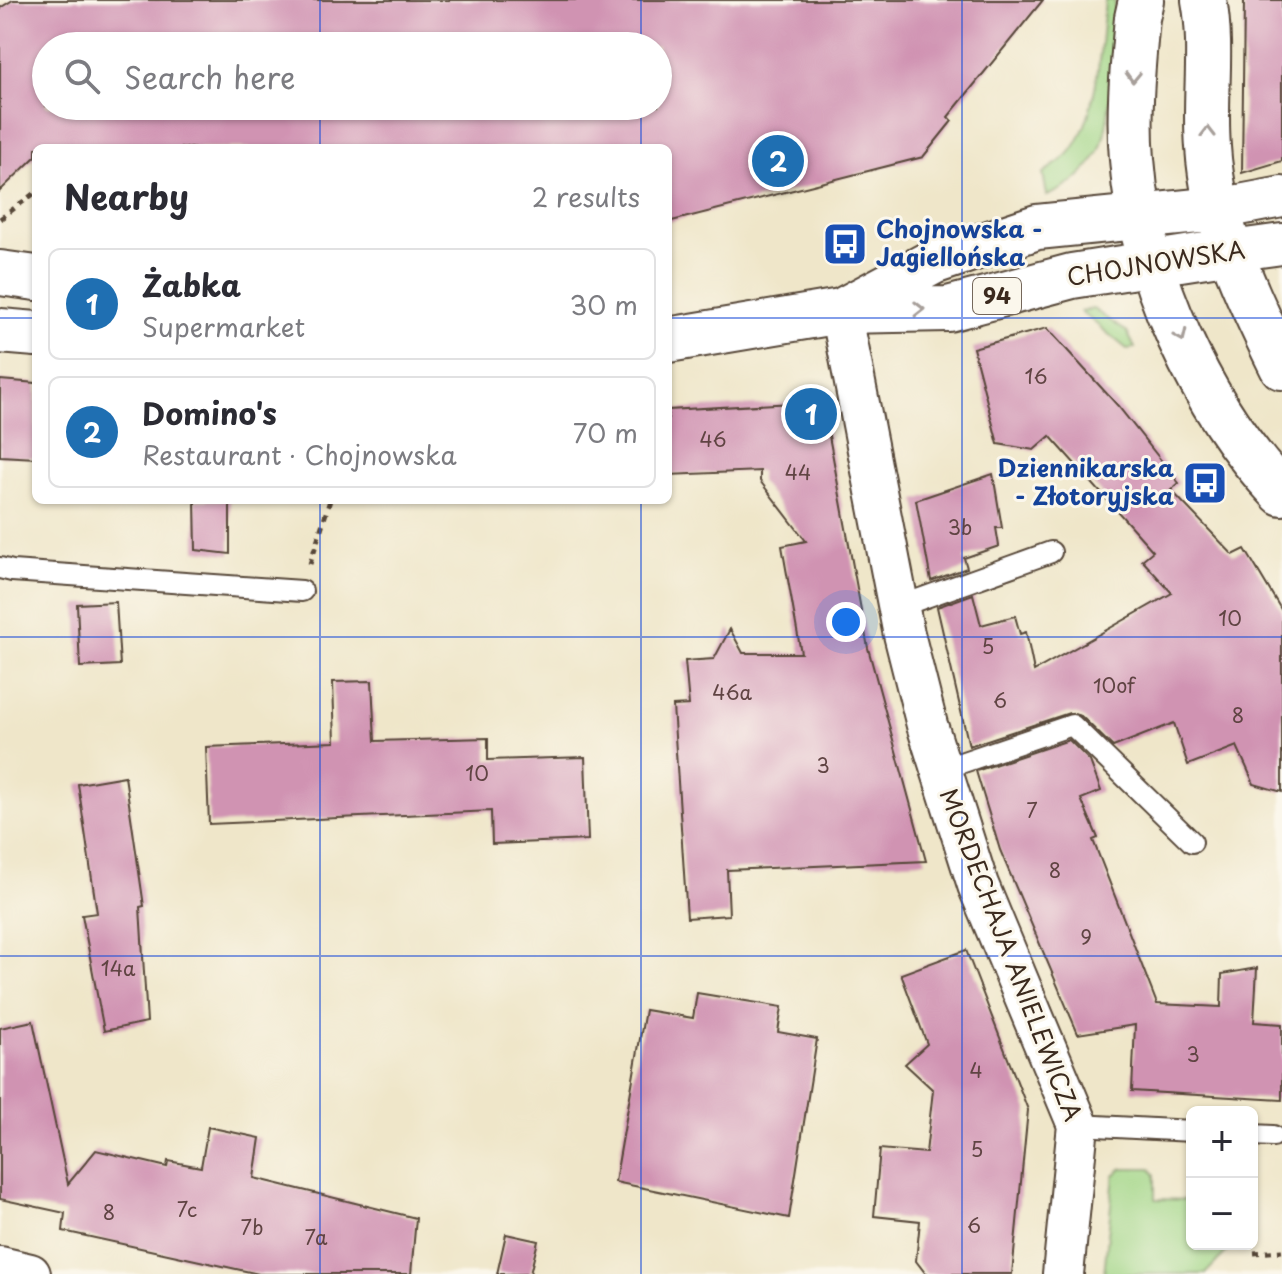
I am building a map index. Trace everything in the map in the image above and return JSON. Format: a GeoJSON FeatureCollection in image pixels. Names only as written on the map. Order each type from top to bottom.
{"type":"FeatureCollection","features":[{"type":"Feature","properties":{"kind":"main road"},"geometry":{"type":"LineString","coordinates":[[1141,0],[1137,18],[1130,140],[1140,215],[1151,264],[1186,348],[1216,406],[1250,459],[1282,493]]}},
{"type":"Feature","properties":{"kind":"main road"},"geometry":{"type":"LineString","coordinates":[[1204,0],[1208,21],[1207,146],[1218,209],[1247,295],[1282,367]]}},
{"type":"Feature","properties":{"kind":"main road","name":"CHOJNOWSKA"},"geometry":{"type":"LineString","coordinates":[[841,311],[933,262],[976,245],[1051,223],[1218,209]]}},
{"type":"Feature","properties":{"kind":"main road","name":"CHOJNOWSKA"},"geometry":{"type":"LineString","coordinates":[[672,339],[841,311],[948,309],[1072,276],[1231,251]]}},
{"type":"Feature","properties":{"kind":"main road"},"geometry":{"type":"LineString","coordinates":[[0,273],[32,277]]}},
{"type":"Feature","properties":{"kind":"main road"},"geometry":{"type":"LineString","coordinates":[[0,331],[32,334]]}},
{"type":"Feature","properties":{"kind":"street","name":"CHOJNOWSKA"},"geometry":{"type":"LineString","coordinates":[[1218,209],[1282,197]]}},
{"type":"Feature","properties":{"kind":"street","name":"CHOJNOWSKA"},"geometry":{"type":"LineString","coordinates":[[1231,251],[1282,244]]}},
{"type":"Feature","properties":{"kind":"street","name":"MORDECHAJA ANIELEWICZA"},"geometry":{"type":"LineString","coordinates":[[841,311],[898,607],[940,770],[978,885],[1078,1125],[1063,1274]]}},
{"type":"Feature","properties":{"kind":"street"},"geometry":{"type":"LineString","coordinates":[[0,1267],[30,1274]]}},
{"type":"Feature","properties":{"kind":"lane"},"geometry":{"type":"LineString","coordinates":[[898,607],[1051,552]]}},
{"type":"Feature","properties":{"kind":"lane"},"geometry":{"type":"LineString","coordinates":[[0,568],[302,591]]}},
{"type":"Feature","properties":{"kind":"lane"},"geometry":{"type":"LineString","coordinates":[[940,770],[1072,725],[1192,842]]}},
{"type":"Feature","properties":{"kind":"lane"},"geometry":{"type":"LineString","coordinates":[[1078,1125],[1186,1131]]}},
{"type":"Feature","properties":{"kind":"lane"},"geometry":{"type":"LineString","coordinates":[[1258,1135],[1273,1136]]}},
{"type":"Feature","properties":{"kind":"path"},"geometry":{"type":"LineString","coordinates":[[0,219],[32,195]]}},
{"type":"Feature","properties":{"kind":"path"},"geometry":{"type":"LineString","coordinates":[[302,591],[329,504]]}},
{"type":"Feature","properties":{"kind":"path"},"geometry":{"type":"LineString","coordinates":[[1254,1253],[1282,1251]]}},
{"type":"Feature","properties":{"kind":"green space"},"geometry":{"type":"Polygon","coordinates":[[[1105,0],[1115,0],[1110,101],[1103,139],[1098,153],[1082,174],[1047,196],[1043,173],[1072,150],[1088,118],[1097,78],[1105,0]]]}},
{"type":"Feature","properties":{"kind":"green space"},"geometry":{"type":"Polygon","coordinates":[[[1093,309],[1127,332],[1135,348],[1127,349],[1080,311],[1093,309]]]}},
{"type":"Feature","properties":{"kind":"green space"},"geometry":{"type":"Polygon","coordinates":[[[1122,1168],[1150,1168],[1155,1175],[1155,1199],[1186,1200],[1186,1250],[1228,1250],[1205,1274],[1104,1274],[1114,1175],[1122,1168]]]}},
{"type":"Feature","properties":{"kind":"building"},"geometry":{"type":"Polygon","coordinates":[[[13,0],[1043,0],[948,117],[952,121],[923,157],[672,221],[672,144],[32,144],[32,160],[0,191],[0,8],[13,0]]]}},
{"type":"Feature","properties":{"kind":"building"},"geometry":{"type":"Polygon","coordinates":[[[1244,0],[1282,0],[1282,161],[1242,173],[1244,0]]]}},
{"type":"Feature","properties":{"kind":"building"},"geometry":{"type":"Polygon","coordinates":[[[1047,328],[1118,406],[1179,483],[1171,490],[1233,555],[1245,549],[1282,611],[1282,792],[1254,784],[1237,746],[1188,765],[1174,723],[1113,747],[1081,716],[1069,713],[969,746],[937,607],[973,594],[981,625],[1015,616],[1020,634],[1026,632],[1034,671],[1172,593],[1142,560],[1153,551],[1050,436],[1034,450],[998,444],[973,348],[1047,328]]]}},
{"type":"Feature","properties":{"kind":"building"},"geometry":{"type":"Polygon","coordinates":[[[0,380],[32,383],[32,458],[0,456],[0,380]]]}},
{"type":"Feature","properties":{"kind":"building"},"geometry":{"type":"Polygon","coordinates":[[[811,402],[825,414],[868,648],[926,861],[727,870],[729,915],[687,918],[673,706],[689,705],[685,661],[714,659],[730,629],[743,653],[801,653],[782,546],[806,541],[760,481],[760,471],[672,475],[672,410],[811,402]]]}},
{"type":"Feature","properties":{"kind":"building"},"geometry":{"type":"Polygon","coordinates":[[[993,474],[1002,528],[996,528],[999,546],[964,558],[967,568],[931,581],[916,500],[993,474]]]}},
{"type":"Feature","properties":{"kind":"building"},"geometry":{"type":"Polygon","coordinates":[[[195,504],[230,504],[230,554],[196,550],[195,504]]]}},
{"type":"Feature","properties":{"kind":"building"},"geometry":{"type":"Polygon","coordinates":[[[116,602],[120,665],[80,667],[77,604],[116,602]]]}},
{"type":"Feature","properties":{"kind":"building"},"geometry":{"type":"Polygon","coordinates":[[[372,681],[375,741],[488,738],[488,760],[585,757],[588,840],[492,844],[491,811],[209,824],[206,747],[335,742],[333,682],[372,681]]]}},
{"type":"Feature","properties":{"kind":"building"},"geometry":{"type":"Polygon","coordinates":[[[1069,740],[1090,761],[1101,791],[1081,799],[1098,838],[1093,840],[1157,1004],[1221,1007],[1222,974],[1257,968],[1254,1022],[1282,1024],[1282,1100],[1132,1091],[1135,1025],[1078,1034],[1000,850],[976,771],[1069,740]]]}},
{"type":"Feature","properties":{"kind":"building"},"geometry":{"type":"Polygon","coordinates":[[[125,776],[144,906],[140,907],[147,1022],[104,1031],[82,915],[97,913],[78,784],[125,776]]]}},
{"type":"Feature","properties":{"kind":"building"},"geometry":{"type":"Polygon","coordinates":[[[966,950],[1028,1110],[1012,1274],[926,1274],[916,1261],[920,1221],[874,1216],[880,1149],[926,1153],[933,1090],[905,1064],[927,1044],[901,974],[966,950]]]}},
{"type":"Feature","properties":{"kind":"building"},"geometry":{"type":"Polygon","coordinates":[[[697,993],[782,1007],[778,1032],[817,1039],[789,1218],[615,1182],[645,1010],[693,1018],[697,993]]]}},
{"type":"Feature","properties":{"kind":"building"},"geometry":{"type":"Polygon","coordinates":[[[33,1021],[68,1184],[96,1150],[167,1167],[168,1161],[201,1167],[208,1127],[260,1138],[254,1178],[416,1218],[411,1274],[259,1274],[63,1231],[65,1213],[0,1199],[0,1028],[33,1021]]]}},
{"type":"Feature","properties":{"kind":"building"},"geometry":{"type":"Polygon","coordinates":[[[506,1234],[538,1241],[530,1274],[497,1274],[506,1234]]]}},
{"type":"Feature","properties":{"kind":"place","name":"Domino's"},"geometry":{"type":"Point","coordinates":[778,161]}},
{"type":"Feature","properties":{"kind":"place","name":"Chojnowska - Jagiellońska"},"geometry":{"type":"Point","coordinates":[845,244]}},
{"type":"Feature","properties":{"kind":"place","name":"Żabka"},"geometry":{"type":"Point","coordinates":[811,414]}},
{"type":"Feature","properties":{"kind":"place","name":"Dziennikarska - Złotoryjska"},"geometry":{"type":"Point","coordinates":[1205,483]}}]}
